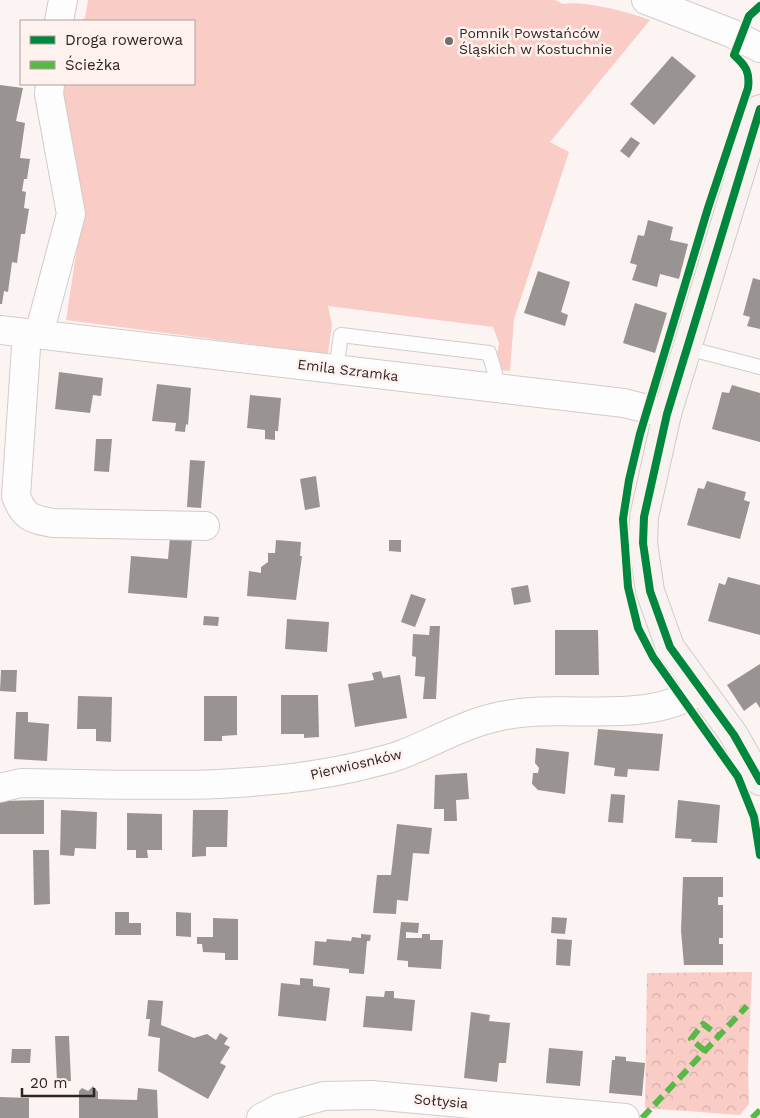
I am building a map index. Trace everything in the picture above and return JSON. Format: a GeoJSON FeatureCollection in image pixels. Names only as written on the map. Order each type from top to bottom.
{"type":"FeatureCollection","features":[{"type":"Feature","properties":{"kind":"street"},"geometry":{"type":"LineString","coordinates":[[59,20],[63,0]]}},
{"type":"Feature","properties":{"kind":"street"},"geometry":{"type":"LineString","coordinates":[[646,0],[731,33],[760,48]]}},
{"type":"Feature","properties":{"kind":"street"},"geometry":{"type":"LineString","coordinates":[[50,85],[49,94],[71,214],[33,333],[16,496],[21,510],[33,519],[53,523],[205,526]]}},
{"type":"Feature","properties":{"kind":"street"},"geometry":{"type":"LineString","coordinates":[[760,109],[668,414],[644,517],[645,567],[658,618],[670,647],[738,743],[760,781]]}},
{"type":"Feature","properties":{"kind":"street","name":"Emila Szramka"},"geometry":{"type":"LineString","coordinates":[[0,330],[624,403],[668,414]]}},
{"type":"Feature","properties":{"kind":"street","name":"Pierwiosnków"},"geometry":{"type":"LineString","coordinates":[[0,788],[21,784],[232,784],[307,776],[402,755],[465,726],[501,716],[542,710],[650,710],[671,705],[701,690]]}},
{"type":"Feature","properties":{"kind":"street","name":"Sołtysia"},"geometry":{"type":"LineString","coordinates":[[262,1118],[280,1108],[324,1096],[372,1095],[625,1118]]}},
{"type":"Feature","properties":{"kind":"lane"},"geometry":{"type":"LineString","coordinates":[[687,348],[760,367]]}},
{"type":"Feature","properties":{"kind":"green space"},"geometry":{"type":"Polygon","coordinates":[[[88,0],[555,0],[563,4],[572,3],[606,8],[650,20],[550,142],[569,152],[514,319],[510,371],[499,370],[496,363],[499,343],[493,327],[328,306],[332,325],[328,354],[66,320],[83,208],[62,99],[63,85],[195,85],[195,20],[82,20],[85,18],[88,0]]]}},
{"type":"Feature","properties":{"kind":"green space"},"geometry":{"type":"Polygon","coordinates":[[[752,972],[748,1068],[749,1104],[740,1115],[645,1108],[647,973],[752,972]]]}},
{"type":"Feature","properties":{"kind":"building"},"geometry":{"type":"Polygon","coordinates":[[[672,56],[696,76],[654,125],[630,104],[672,56]]]}},
{"type":"Feature","properties":{"kind":"building"},"geometry":{"type":"Polygon","coordinates":[[[0,85],[23,88],[16,121],[25,123],[20,158],[30,159],[27,179],[24,179],[22,191],[26,192],[24,208],[29,209],[25,234],[21,234],[17,263],[12,262],[8,292],[4,291],[2,304],[0,304],[0,85]]]}},
{"type":"Feature","properties":{"kind":"building"},"geometry":{"type":"Polygon","coordinates":[[[631,137],[640,143],[629,158],[620,151],[631,137]]]}},
{"type":"Feature","properties":{"kind":"building"},"geometry":{"type":"Polygon","coordinates":[[[648,220],[673,227],[670,240],[688,244],[679,279],[660,274],[657,287],[632,280],[637,265],[630,263],[638,235],[644,236],[648,220]]]}},
{"type":"Feature","properties":{"kind":"building"},"geometry":{"type":"Polygon","coordinates":[[[538,271],[570,282],[561,312],[568,315],[565,326],[524,313],[538,271]]]}},
{"type":"Feature","properties":{"kind":"building"},"geometry":{"type":"Polygon","coordinates":[[[753,278],[760,280],[760,329],[747,326],[750,317],[743,315],[753,278]]]}},
{"type":"Feature","properties":{"kind":"building"},"geometry":{"type":"Polygon","coordinates":[[[635,303],[667,313],[655,353],[623,343],[635,303]]]}},
{"type":"Feature","properties":{"kind":"building"},"geometry":{"type":"Polygon","coordinates":[[[59,372],[103,378],[101,396],[93,395],[90,413],[55,409],[59,372]]]}},
{"type":"Feature","properties":{"kind":"building"},"geometry":{"type":"Polygon","coordinates":[[[157,384],[191,388],[188,425],[186,424],[185,432],[175,431],[176,423],[152,421],[157,384]]]}},
{"type":"Feature","properties":{"kind":"building"},"geometry":{"type":"Polygon","coordinates":[[[732,385],[760,393],[760,442],[712,429],[722,392],[729,393],[732,385]]]}},
{"type":"Feature","properties":{"kind":"building"},"geometry":{"type":"Polygon","coordinates":[[[250,395],[281,398],[278,431],[275,431],[275,440],[265,439],[265,430],[247,428],[250,395]]]}},
{"type":"Feature","properties":{"kind":"building"},"geometry":{"type":"Polygon","coordinates":[[[96,439],[112,439],[109,472],[94,471],[96,439]]]}},
{"type":"Feature","properties":{"kind":"building"},"geometry":{"type":"Polygon","coordinates":[[[190,460],[205,461],[201,508],[187,507],[190,460]]]}},
{"type":"Feature","properties":{"kind":"building"},"geometry":{"type":"Polygon","coordinates":[[[316,476],[320,507],[305,510],[300,479],[316,476]]]}},
{"type":"Feature","properties":{"kind":"building"},"geometry":{"type":"Polygon","coordinates":[[[707,481],[746,492],[744,500],[750,502],[740,539],[687,525],[698,488],[704,489],[707,481]]]}},
{"type":"Feature","properties":{"kind":"building"},"geometry":{"type":"Polygon","coordinates":[[[170,537],[192,538],[187,598],[128,593],[131,556],[168,559],[170,537]]]}},
{"type":"Feature","properties":{"kind":"building"},"geometry":{"type":"Polygon","coordinates":[[[276,540],[301,542],[300,556],[302,556],[296,600],[247,596],[249,571],[261,573],[261,567],[268,562],[268,553],[275,553],[276,540]]]}},
{"type":"Feature","properties":{"kind":"building"},"geometry":{"type":"Polygon","coordinates":[[[389,540],[401,540],[401,552],[389,551],[389,540]]]}},
{"type":"Feature","properties":{"kind":"building"},"geometry":{"type":"Polygon","coordinates":[[[728,577],[760,585],[760,635],[708,621],[719,583],[725,585],[728,577]]]}},
{"type":"Feature","properties":{"kind":"building"},"geometry":{"type":"Polygon","coordinates":[[[528,585],[531,602],[514,605],[511,588],[528,585]]]}},
{"type":"Feature","properties":{"kind":"building"},"geometry":{"type":"Polygon","coordinates":[[[411,594],[426,599],[415,627],[401,622],[411,594]]]}},
{"type":"Feature","properties":{"kind":"building"},"geometry":{"type":"Polygon","coordinates":[[[204,616],[219,617],[218,626],[203,625],[204,616]]]}},
{"type":"Feature","properties":{"kind":"building"},"geometry":{"type":"Polygon","coordinates":[[[287,619],[329,622],[327,652],[285,649],[287,619]]]}},
{"type":"Feature","properties":{"kind":"building"},"geometry":{"type":"Polygon","coordinates":[[[430,626],[440,626],[436,699],[423,699],[425,677],[415,676],[416,657],[412,656],[413,634],[429,635],[430,626]]]}},
{"type":"Feature","properties":{"kind":"building"},"geometry":{"type":"Polygon","coordinates":[[[555,630],[598,630],[599,675],[555,675],[555,630]]]}},
{"type":"Feature","properties":{"kind":"building"},"geometry":{"type":"Polygon","coordinates":[[[760,664],[760,708],[756,702],[744,711],[727,685],[760,664]]]}},
{"type":"Feature","properties":{"kind":"building"},"geometry":{"type":"Polygon","coordinates":[[[1,670],[17,670],[16,692],[0,691],[1,670]]]}},
{"type":"Feature","properties":{"kind":"building"},"geometry":{"type":"Polygon","coordinates":[[[381,671],[383,678],[400,675],[407,718],[355,727],[348,684],[374,680],[372,673],[381,671]]]}},
{"type":"Feature","properties":{"kind":"building"},"geometry":{"type":"Polygon","coordinates":[[[281,695],[318,695],[319,737],[304,738],[304,734],[281,734],[281,695]]]}},
{"type":"Feature","properties":{"kind":"building"},"geometry":{"type":"Polygon","coordinates":[[[78,696],[112,697],[111,742],[96,741],[96,729],[77,729],[78,696]]]}},
{"type":"Feature","properties":{"kind":"building"},"geometry":{"type":"Polygon","coordinates":[[[204,696],[237,696],[237,735],[222,736],[222,741],[204,741],[204,696]]]}},
{"type":"Feature","properties":{"kind":"building"},"geometry":{"type":"Polygon","coordinates":[[[16,712],[28,712],[28,722],[49,724],[47,761],[14,759],[16,712]]]}},
{"type":"Feature","properties":{"kind":"building"},"geometry":{"type":"Polygon","coordinates":[[[598,729],[663,734],[659,771],[628,769],[627,777],[614,776],[615,768],[594,765],[598,729]]]}},
{"type":"Feature","properties":{"kind":"building"},"geometry":{"type":"Polygon","coordinates":[[[536,748],[569,752],[565,794],[538,790],[532,784],[533,773],[538,773],[539,768],[535,763],[536,748]]]}},
{"type":"Feature","properties":{"kind":"building"},"geometry":{"type":"Polygon","coordinates":[[[467,773],[469,799],[456,800],[457,821],[444,821],[444,809],[434,809],[435,775],[467,773]]]}},
{"type":"Feature","properties":{"kind":"building"},"geometry":{"type":"Polygon","coordinates":[[[611,794],[625,795],[623,823],[608,822],[611,794]]]}},
{"type":"Feature","properties":{"kind":"building"},"geometry":{"type":"Polygon","coordinates":[[[44,800],[44,834],[0,834],[0,801],[44,800]]]}},
{"type":"Feature","properties":{"kind":"building"},"geometry":{"type":"Polygon","coordinates":[[[678,800],[720,805],[717,843],[691,842],[692,839],[675,838],[678,800]]]}},
{"type":"Feature","properties":{"kind":"building"},"geometry":{"type":"Polygon","coordinates":[[[61,810],[97,812],[96,849],[75,848],[74,856],[60,855],[61,810]]]}},
{"type":"Feature","properties":{"kind":"building"},"geometry":{"type":"Polygon","coordinates":[[[193,810],[228,810],[227,847],[206,847],[206,856],[192,857],[193,810]]]}},
{"type":"Feature","properties":{"kind":"building"},"geometry":{"type":"Polygon","coordinates":[[[127,813],[162,814],[162,850],[147,850],[148,858],[136,858],[136,850],[127,850],[127,813]]]}},
{"type":"Feature","properties":{"kind":"building"},"geometry":{"type":"Polygon","coordinates":[[[397,824],[432,828],[429,854],[413,853],[408,901],[397,900],[396,914],[373,913],[377,875],[391,875],[397,824]]]}},
{"type":"Feature","properties":{"kind":"building"},"geometry":{"type":"Polygon","coordinates":[[[33,850],[49,850],[50,904],[34,905],[33,850]]]}},
{"type":"Feature","properties":{"kind":"building"},"geometry":{"type":"Polygon","coordinates":[[[683,877],[723,877],[723,897],[718,897],[718,905],[723,905],[723,938],[719,938],[719,944],[723,944],[723,965],[684,965],[681,931],[683,877]]]}},
{"type":"Feature","properties":{"kind":"building"},"geometry":{"type":"Polygon","coordinates":[[[115,912],[129,912],[129,923],[141,923],[141,935],[115,935],[115,912]]]}},
{"type":"Feature","properties":{"kind":"building"},"geometry":{"type":"Polygon","coordinates":[[[176,912],[191,913],[191,937],[176,936],[176,912]]]}},
{"type":"Feature","properties":{"kind":"building"},"geometry":{"type":"Polygon","coordinates":[[[552,917],[567,918],[565,934],[551,933],[552,917]]]}},
{"type":"Feature","properties":{"kind":"building"},"geometry":{"type":"Polygon","coordinates":[[[213,918],[238,919],[238,960],[225,960],[225,953],[203,952],[202,944],[197,944],[197,937],[213,937],[213,918]]]}},
{"type":"Feature","properties":{"kind":"building"},"geometry":{"type":"Polygon","coordinates":[[[401,922],[419,923],[418,933],[406,932],[406,938],[422,938],[422,934],[430,934],[430,940],[443,940],[441,969],[408,967],[408,961],[397,960],[401,922]]]}},
{"type":"Feature","properties":{"kind":"building"},"geometry":{"type":"Polygon","coordinates":[[[361,934],[371,935],[370,941],[367,941],[364,974],[349,973],[349,969],[313,965],[315,941],[326,942],[327,939],[351,941],[352,937],[361,938],[361,934]]]}},
{"type":"Feature","properties":{"kind":"building"},"geometry":{"type":"Polygon","coordinates":[[[557,939],[572,940],[570,966],[556,965],[557,939]]]}},
{"type":"Feature","properties":{"kind":"building"},"geometry":{"type":"Polygon","coordinates":[[[300,978],[313,979],[313,986],[330,988],[326,1021],[278,1016],[281,983],[300,985],[300,978]]]}},
{"type":"Feature","properties":{"kind":"building"},"geometry":{"type":"Polygon","coordinates":[[[385,991],[394,991],[394,998],[415,1000],[412,1031],[363,1027],[366,996],[384,997],[385,991]]]}},
{"type":"Feature","properties":{"kind":"building"},"geometry":{"type":"Polygon","coordinates":[[[148,1000],[163,1001],[161,1025],[194,1038],[207,1034],[216,1040],[220,1033],[228,1038],[224,1044],[230,1047],[220,1063],[226,1066],[208,1099],[158,1071],[160,1038],[148,1036],[150,1019],[146,1019],[148,1000]]]}},
{"type":"Feature","properties":{"kind":"building"},"geometry":{"type":"Polygon","coordinates":[[[471,1012],[490,1015],[489,1021],[510,1023],[506,1063],[499,1063],[497,1082],[464,1078],[471,1012]]]}},
{"type":"Feature","properties":{"kind":"building"},"geometry":{"type":"Polygon","coordinates":[[[55,1036],[69,1036],[71,1081],[57,1082],[55,1036]]]}},
{"type":"Feature","properties":{"kind":"building"},"geometry":{"type":"Polygon","coordinates":[[[549,1048],[583,1051],[580,1086],[546,1083],[549,1048]]]}},
{"type":"Feature","properties":{"kind":"building"},"geometry":{"type":"Polygon","coordinates":[[[12,1049],[31,1049],[30,1063],[11,1063],[12,1049]]]}},
{"type":"Feature","properties":{"kind":"building"},"geometry":{"type":"Polygon","coordinates":[[[615,1056],[626,1057],[626,1061],[645,1063],[642,1096],[609,1093],[612,1060],[615,1060],[615,1056]]]}},
{"type":"Feature","properties":{"kind":"building"},"geometry":{"type":"Polygon","coordinates":[[[93,1086],[98,1092],[98,1099],[137,1100],[138,1088],[157,1090],[158,1118],[79,1118],[79,1091],[82,1088],[88,1091],[93,1086]]]}},
{"type":"Feature","properties":{"kind":"building"},"geometry":{"type":"Polygon","coordinates":[[[0,1097],[29,1098],[29,1118],[0,1118],[0,1097]]]}},
{"type":"Feature","properties":{"kind":"marked path"},"geometry":{"type":"LineString","coordinates":[[642,1118],[747,1006]]}},
{"type":"Feature","properties":{"kind":"marked path"},"geometry":{"type":"LineString","coordinates":[[705,1051],[691,1039],[703,1024],[719,1036]]}},
{"type":"Feature","properties":{"kind":"marked path"},"geometry":{"type":"LineString","coordinates":[[752,1118],[760,1110]]}},
{"type":"Feature","properties":{"kind":"cycle path"},"geometry":{"type":"LineString","coordinates":[[760,6],[749,16],[734,55],[746,70],[748,88],[708,208],[640,434],[629,480],[623,519],[628,587],[638,628],[653,657],[738,777],[754,817],[760,855]]}},
{"type":"Feature","properties":{"kind":"cycle path"},"geometry":{"type":"LineString","coordinates":[[760,109],[667,414],[644,517],[643,543],[650,591],[670,647],[734,735],[760,781]]}},
{"type":"Feature","properties":{"kind":"place","name":"Pomnik Powstańców Śląskich w Kostuchnie"},"geometry":{"type":"Point","coordinates":[449,41]}}]}
